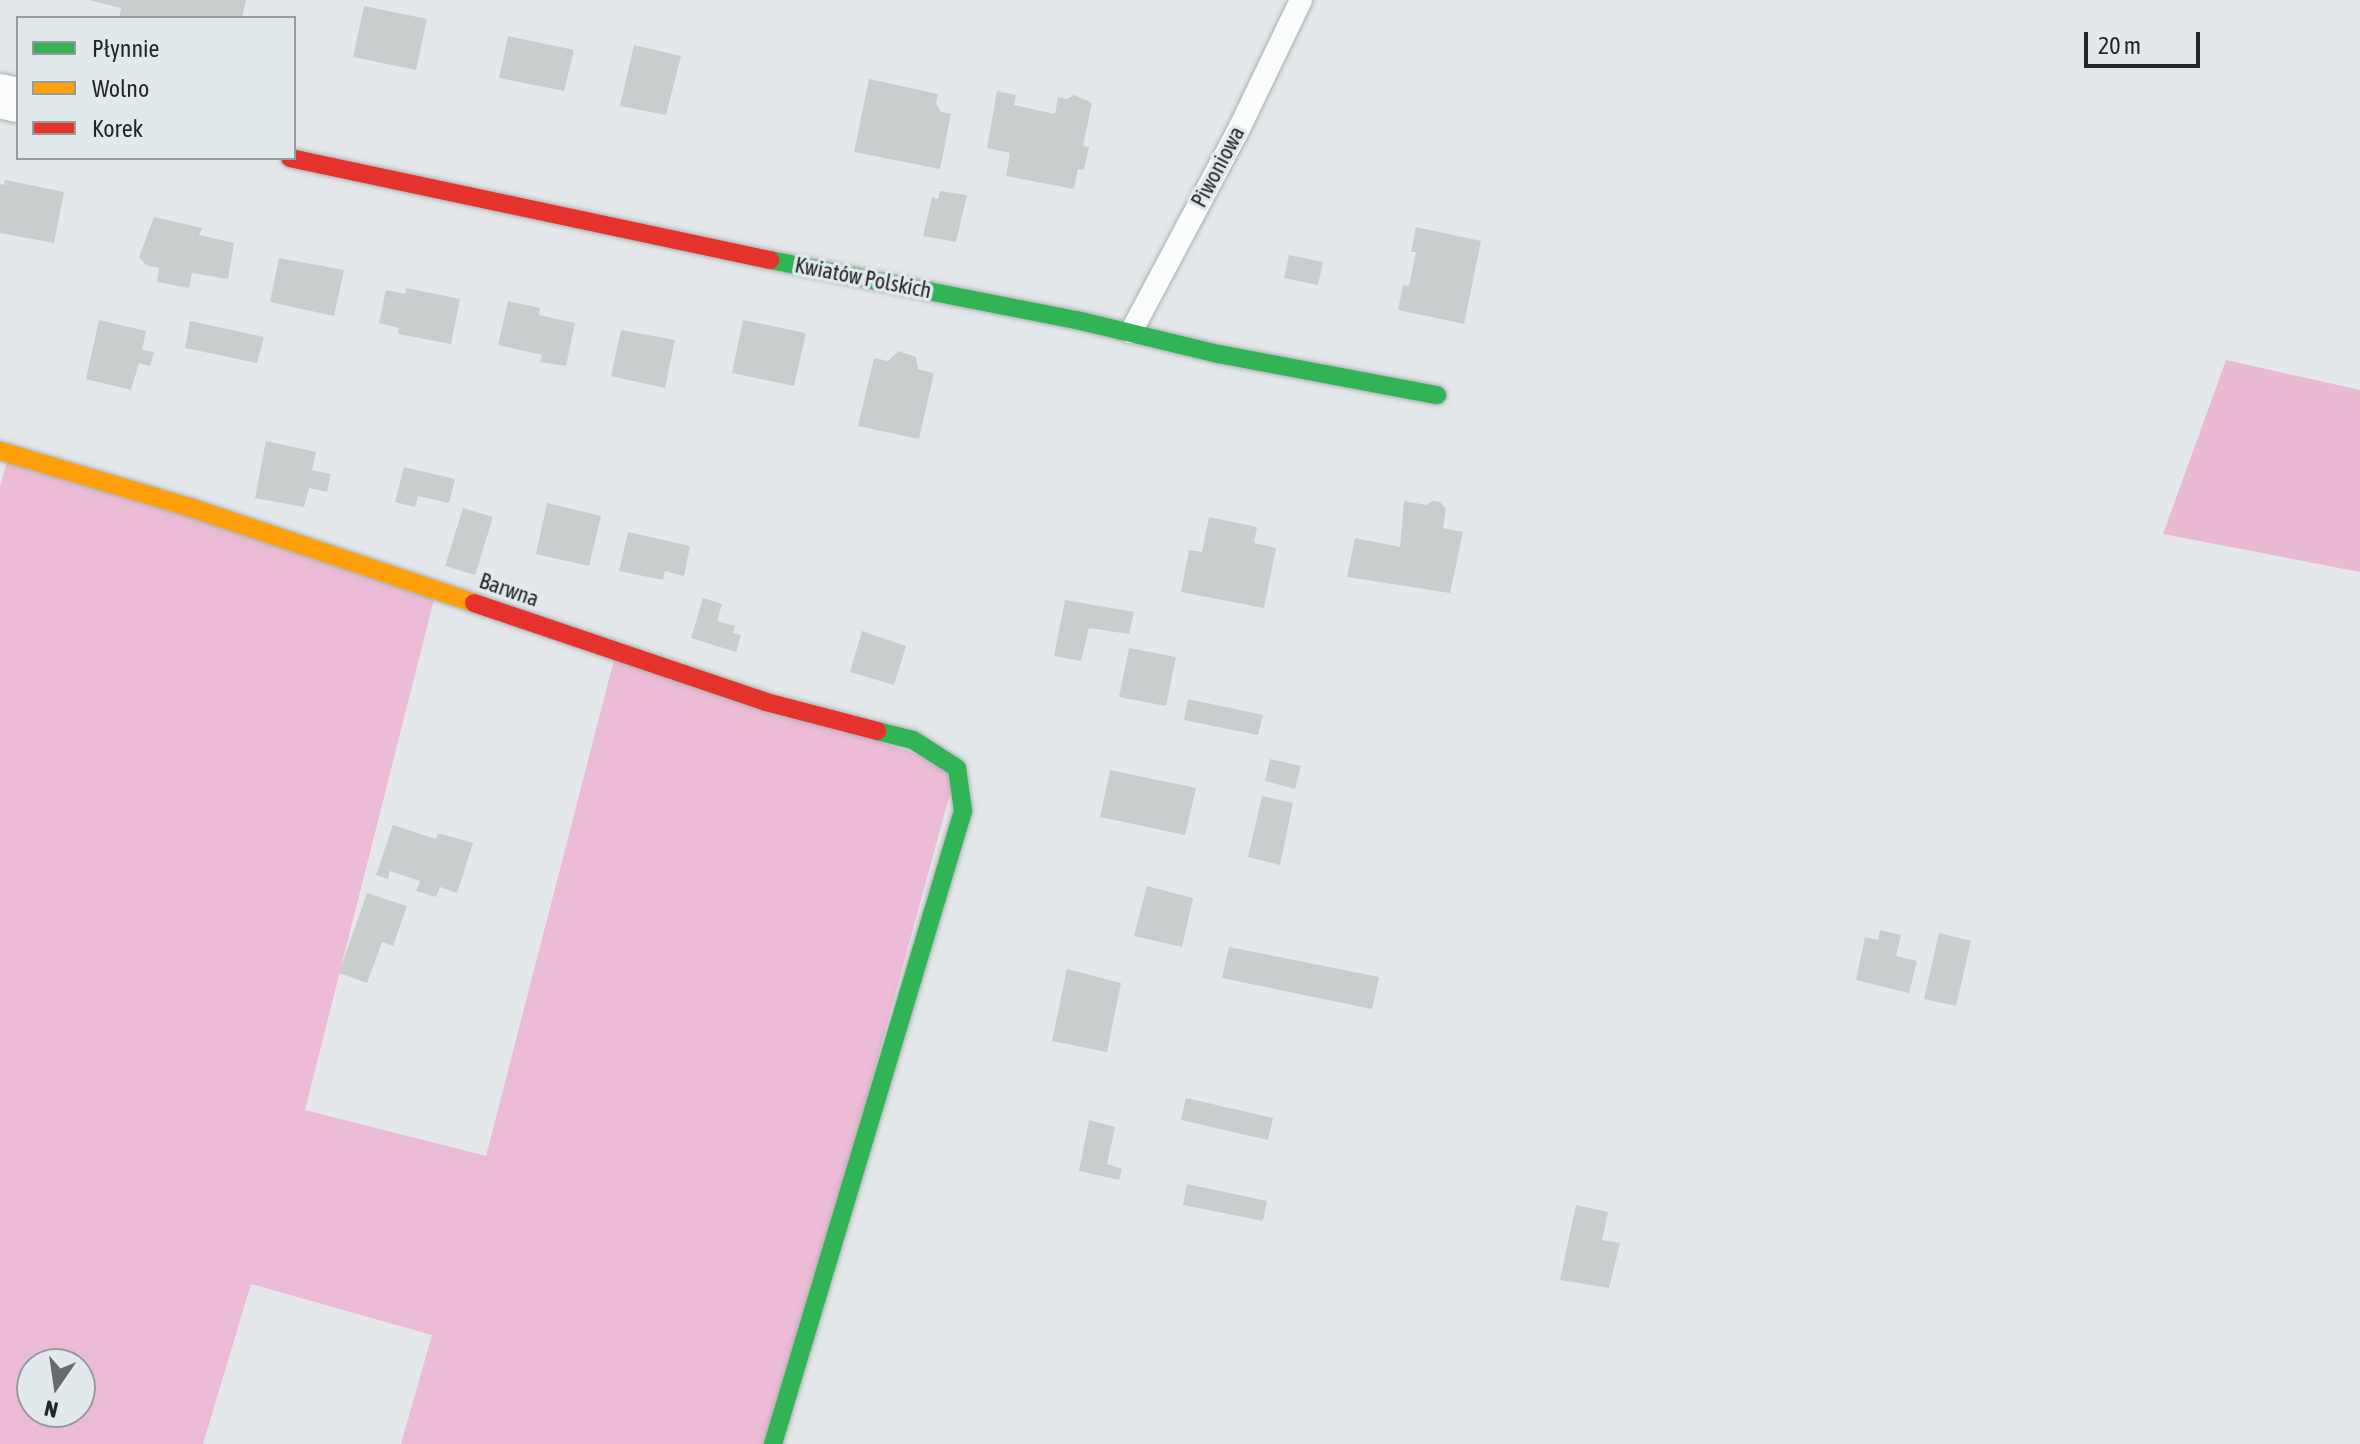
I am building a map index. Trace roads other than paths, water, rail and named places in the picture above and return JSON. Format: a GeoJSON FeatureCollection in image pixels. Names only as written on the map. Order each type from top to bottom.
{"type":"FeatureCollection","features":[{"type":"Feature","properties":{"kind":"street","name":"Kwiatów Polskich"},"geometry":{"type":"LineString","coordinates":[[296,159],[708,248],[1131,332],[1219,354],[1437,395]]}},
{"type":"Feature","properties":{"kind":"street","name":"Barwna"},"geometry":{"type":"LineString","coordinates":[[0,451],[189,507],[766,702],[913,740],[957,768],[963,811],[773,1444]]}},
{"type":"Feature","properties":{"kind":"lane","name":"Piwoniowa"},"geometry":{"type":"LineString","coordinates":[[1131,332],[1237,133],[1301,0]]}}]}
